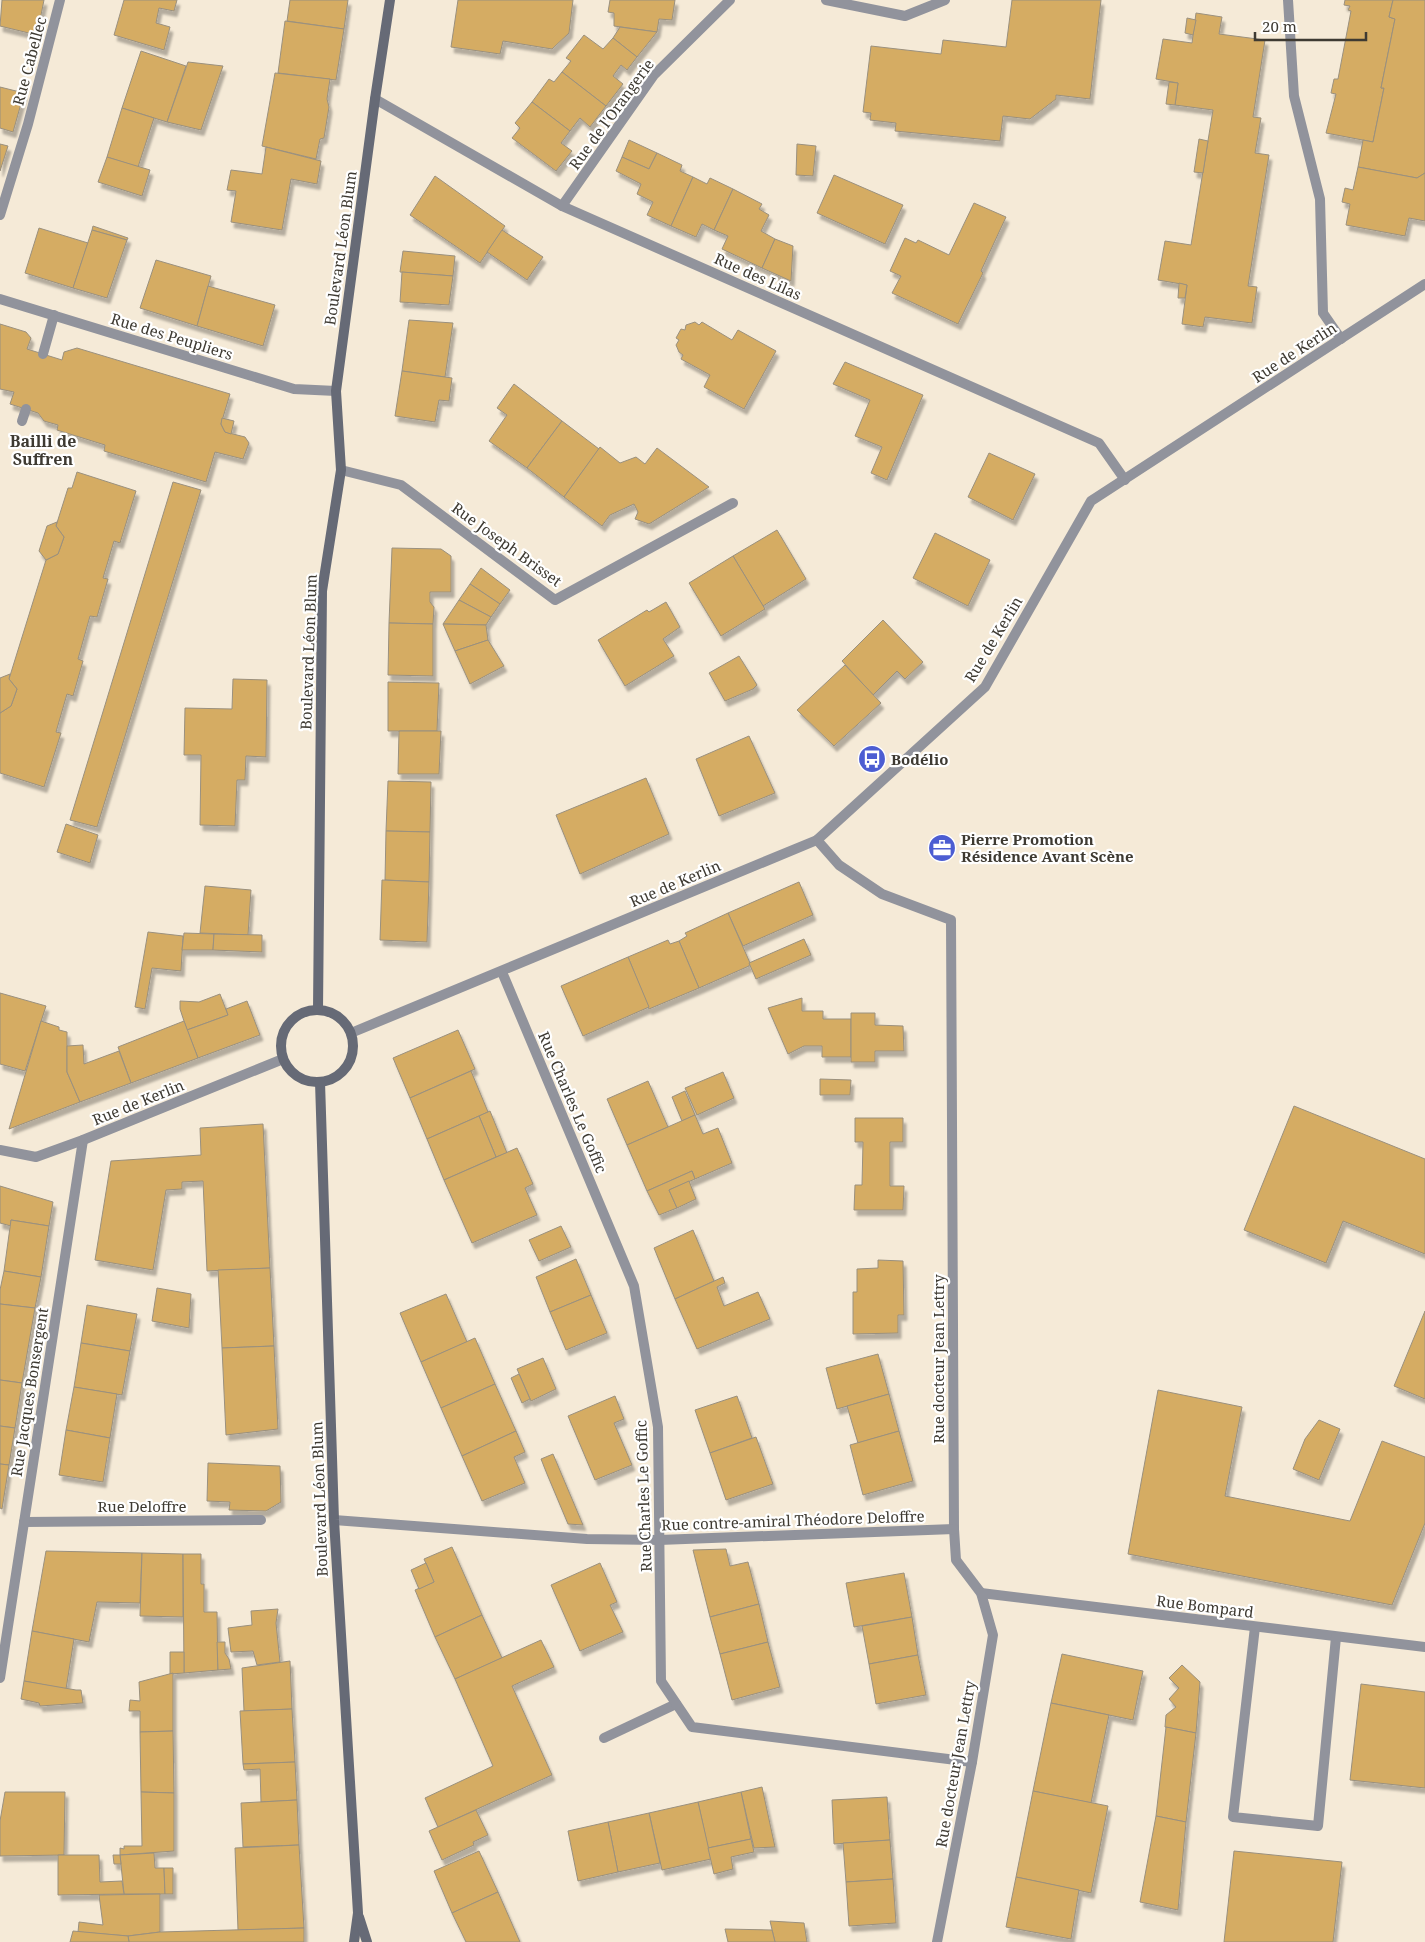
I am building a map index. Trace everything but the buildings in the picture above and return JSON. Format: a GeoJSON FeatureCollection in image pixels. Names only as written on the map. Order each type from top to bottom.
{"type":"FeatureCollection","features":[{"type":"Feature","properties":{"kind":"main road","name":"Boulevard Léon Blum"},"geometry":{"type":"LineString","coordinates":[[318,1010],[322,591],[341,470],[336,391],[374,99],[390,0]]}},
{"type":"Feature","properties":{"kind":"main road"},"geometry":{"type":"LineString","coordinates":[[318,1010],[329,1012],[346,1024],[351,1033],[352,1055],[348,1066],[341,1074],[331,1080],[308,1082],[298,1077],[289,1069],[283,1059],[282,1035],[296,1017],[307,1012],[318,1010]]}},
{"type":"Feature","properties":{"kind":"main road","name":"Boulevard Léon Blum"},"geometry":{"type":"LineString","coordinates":[[320,1082],[334,1520],[358,1913],[354,1942]]}},
{"type":"Feature","properties":{"kind":"main road","name":"Boulevard Léon Blum"},"geometry":{"type":"LineString","coordinates":[[358,1913],[366,1942]]}},
{"type":"Feature","properties":{"kind":"street","name":"Rue Cabellec"},"geometry":{"type":"LineString","coordinates":[[0,216],[28,124],[60,0]]}},
{"type":"Feature","properties":{"kind":"street","name":"Rue de l'Orangerie"},"geometry":{"type":"LineString","coordinates":[[562,206],[654,75],[730,0]]}},
{"type":"Feature","properties":{"kind":"street"},"geometry":{"type":"LineString","coordinates":[[826,0],[905,16],[945,0]]}},
{"type":"Feature","properties":{"kind":"street"},"geometry":{"type":"LineString","coordinates":[[1288,0],[1294,96],[1320,199],[1322,313],[1341,339]]}},
{"type":"Feature","properties":{"kind":"street","name":"Rue des Lilas"},"geometry":{"type":"LineString","coordinates":[[374,99],[562,206],[1100,443],[1125,480]]}},
{"type":"Feature","properties":{"kind":"street","name":"Rue de Kerlin"},"geometry":{"type":"LineString","coordinates":[[351,1033],[817,840],[985,687],[1091,501],[1425,284]]}},
{"type":"Feature","properties":{"kind":"street","name":"Rue des Peupliers"},"geometry":{"type":"LineString","coordinates":[[0,299],[294,388],[336,391]]}},
{"type":"Feature","properties":{"kind":"street"},"geometry":{"type":"LineString","coordinates":[[42,354],[54,316]]}},
{"type":"Feature","properties":{"kind":"street"},"geometry":{"type":"LineString","coordinates":[[22,421],[26,409]]}},
{"type":"Feature","properties":{"kind":"street","name":"Rue Joseph Brisset"},"geometry":{"type":"LineString","coordinates":[[341,470],[401,485],[555,600],[734,503]]}},
{"type":"Feature","properties":{"kind":"street","name":"Rue docteur Jean Lettry"},"geometry":{"type":"LineString","coordinates":[[817,840],[839,865],[882,894],[951,920],[954,1529],[956,1560],[981,1594],[992,1636],[972,1762],[937,1942]]}},
{"type":"Feature","properties":{"kind":"street","name":"Rue Charles Le Goffic"},"geometry":{"type":"LineString","coordinates":[[502,972],[634,1286],[658,1427],[661,1681],[692,1728],[972,1762]]}},
{"type":"Feature","properties":{"kind":"street","name":"Rue de Kerlin"},"geometry":{"type":"LineString","coordinates":[[0,1150],[36,1156],[83,1140],[283,1059]]}},
{"type":"Feature","properties":{"kind":"street","name":"Rue Jacques Bonsergent"},"geometry":{"type":"LineString","coordinates":[[0,1678],[83,1140]]}},
{"type":"Feature","properties":{"kind":"street","name":"Rue Deloffre"},"geometry":{"type":"LineString","coordinates":[[24,1522],[261,1520]]}},
{"type":"Feature","properties":{"kind":"street","name":"Rue contre-amiral Théodore Deloffre"},"geometry":{"type":"LineString","coordinates":[[334,1520],[587,1539],[659,1540],[954,1529]]}},
{"type":"Feature","properties":{"kind":"street","name":"Rue Bompard"},"geometry":{"type":"LineString","coordinates":[[981,1594],[1425,1647]]}},
{"type":"Feature","properties":{"kind":"street"},"geometry":{"type":"LineString","coordinates":[[1256,1627],[1233,1817],[1318,1826],[1336,1637]]}},
{"type":"Feature","properties":{"kind":"street"},"geometry":{"type":"LineString","coordinates":[[604,1738],[676,1704]]}},
{"type":"Feature","properties":{"kind":"place","name":"Bodélio"},"geometry":{"type":"Point","coordinates":[872,759]}},
{"type":"Feature","properties":{"kind":"place","name":"Pierre Promotion Résidence Avant Scène"},"geometry":{"type":"Point","coordinates":[942,848]}},
{"type":"Feature","properties":{"kind":"district","name":"Bailli de Suffren"},"geometry":{"type":"Point","coordinates":[43,450]}}]}
